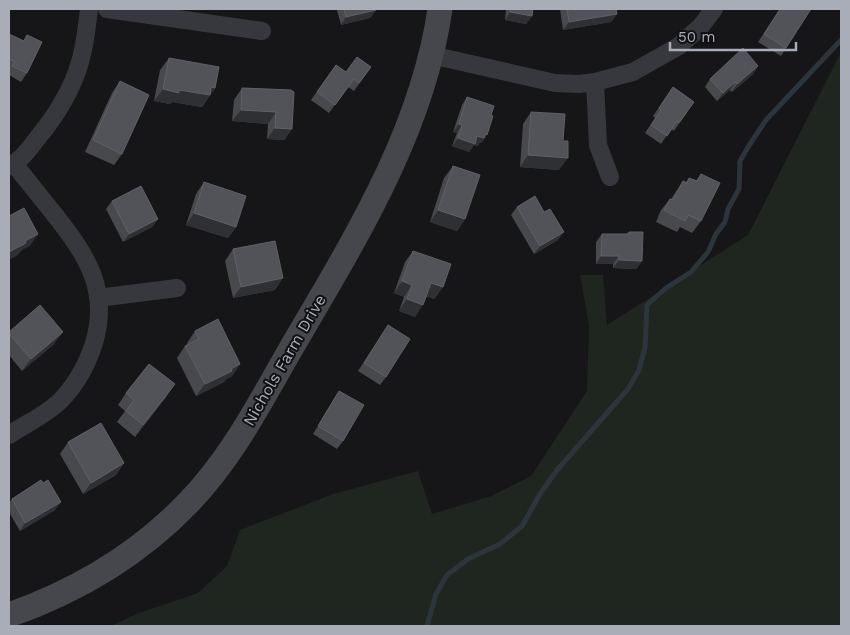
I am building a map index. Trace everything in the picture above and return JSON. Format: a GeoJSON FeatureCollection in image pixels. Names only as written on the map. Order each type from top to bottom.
{"type":"FeatureCollection","features":[{"type":"Feature","properties":{"kind":"street"},"geometry":{"type":"LineString","coordinates":[[9,435],[58,403],[78,380],[91,352],[97,332],[99,318],[98,298],[92,272],[86,258],[76,242],[12,165],[23,156],[45,129],[59,109],[72,83],[80,63],[89,9]]}},
{"type":"Feature","properties":{"kind":"street"},"geometry":{"type":"LineString","coordinates":[[107,9],[262,31]]}},
{"type":"Feature","properties":{"kind":"street","name":"Nichols Farm Drive"},"geometry":{"type":"LineString","coordinates":[[9,614],[47,600],[91,579],[116,564],[143,545],[167,524],[211,478],[239,437],[369,211],[398,151],[416,105],[431,55],[440,9]]}},
{"type":"Feature","properties":{"kind":"street"},"geometry":{"type":"LineString","coordinates":[[431,55],[555,83],[578,84],[595,82],[633,72],[679,46],[701,26],[714,9]]}},
{"type":"Feature","properties":{"kind":"street"},"geometry":{"type":"LineString","coordinates":[[595,82],[598,145],[610,177]]}},
{"type":"Feature","properties":{"kind":"street"},"geometry":{"type":"LineString","coordinates":[[98,298],[177,288]]}},
{"type":"Feature","properties":{"kind":"shaded area"},"geometry":{"type":"Polygon","coordinates":[[[841,52],[841,626],[111,626],[139,613],[198,593],[227,566],[240,530],[333,494],[418,471],[432,514],[491,496],[531,476],[587,391],[589,325],[580,275],[603,275],[607,325],[748,235],[841,52]]]}},
{"type":"Feature","properties":{"kind":"building"},"geometry":{"type":"Polygon","coordinates":[[[344,9],[376,9],[376,10],[346,17],[344,9]]]}},
{"type":"Feature","properties":{"kind":"building"},"geometry":{"type":"Polygon","coordinates":[[[511,9],[533,9],[532,16],[510,12],[511,9]]]}},
{"type":"Feature","properties":{"kind":"building"},"geometry":{"type":"Polygon","coordinates":[[[567,9],[616,9],[617,14],[569,22],[567,9]]]}},
{"type":"Feature","properties":{"kind":"building"},"geometry":{"type":"Polygon","coordinates":[[[780,9],[811,9],[786,48],[764,34],[780,9]]]}},
{"type":"Feature","properties":{"kind":"building"},"geometry":{"type":"Polygon","coordinates":[[[9,34],[24,41],[27,35],[42,42],[27,73],[12,66],[15,62],[9,59],[9,34]]]}},
{"type":"Feature","properties":{"kind":"building"},"geometry":{"type":"Polygon","coordinates":[[[743,48],[758,66],[723,93],[710,79],[743,48]]]}},
{"type":"Feature","properties":{"kind":"building"},"geometry":{"type":"Polygon","coordinates":[[[357,57],[371,67],[359,83],[354,79],[335,105],[317,92],[336,65],[346,72],[357,57]]]}},
{"type":"Feature","properties":{"kind":"building"},"geometry":{"type":"Polygon","coordinates":[[[169,58],[219,67],[215,88],[211,87],[210,95],[179,90],[179,93],[163,89],[169,58]]]}},
{"type":"Feature","properties":{"kind":"building"},"geometry":{"type":"Polygon","coordinates":[[[120,81],[149,95],[122,154],[93,140],[120,81]]]}},
{"type":"Feature","properties":{"kind":"building"},"geometry":{"type":"Polygon","coordinates":[[[673,87],[694,102],[667,136],[651,125],[661,110],[659,108],[673,87]]]}},
{"type":"Feature","properties":{"kind":"building"},"geometry":{"type":"Polygon","coordinates":[[[242,88],[291,90],[294,92],[292,129],[275,128],[276,112],[241,110],[242,88]]]}},
{"type":"Feature","properties":{"kind":"building"},"geometry":{"type":"Polygon","coordinates":[[[467,97],[494,106],[487,135],[485,134],[484,138],[477,136],[475,144],[458,138],[462,125],[459,124],[467,97]]]}},
{"type":"Feature","properties":{"kind":"building"},"geometry":{"type":"Polygon","coordinates":[[[531,112],[565,114],[563,141],[568,141],[568,158],[528,155],[531,112]]]}},
{"type":"Feature","properties":{"kind":"building"},"geometry":{"type":"Polygon","coordinates":[[[453,166],[480,175],[465,219],[438,210],[453,166]]]}},
{"type":"Feature","properties":{"kind":"building"},"geometry":{"type":"Polygon","coordinates":[[[701,174],[720,183],[701,221],[688,215],[685,221],[664,210],[670,199],[673,200],[683,181],[687,183],[689,178],[697,181],[701,174]]]}},
{"type":"Feature","properties":{"kind":"building"},"geometry":{"type":"Polygon","coordinates":[[[204,182],[246,196],[236,227],[194,213],[204,182]]]}},
{"type":"Feature","properties":{"kind":"building"},"geometry":{"type":"Polygon","coordinates":[[[141,186],[158,219],[129,234],[112,201],[141,186]]]}},
{"type":"Feature","properties":{"kind":"building"},"geometry":{"type":"Polygon","coordinates":[[[535,196],[544,212],[550,209],[564,232],[540,246],[517,207],[535,196]]]}},
{"type":"Feature","properties":{"kind":"building"},"geometry":{"type":"Polygon","coordinates":[[[24,208],[38,234],[9,252],[9,216],[24,208]]]}},
{"type":"Feature","properties":{"kind":"building"},"geometry":{"type":"Polygon","coordinates":[[[629,232],[643,232],[642,261],[619,260],[619,256],[601,256],[602,234],[628,234],[629,232]]]}},
{"type":"Feature","properties":{"kind":"building"},"geometry":{"type":"Polygon","coordinates":[[[275,241],[283,278],[241,287],[233,249],[275,241]]]}},
{"type":"Feature","properties":{"kind":"building"},"geometry":{"type":"Polygon","coordinates":[[[413,251],[451,264],[443,287],[431,283],[423,305],[407,299],[412,285],[402,281],[413,251]]]}},
{"type":"Feature","properties":{"kind":"building"},"geometry":{"type":"Polygon","coordinates":[[[40,305],[63,332],[31,359],[9,332],[40,305]]]}},
{"type":"Feature","properties":{"kind":"building"},"geometry":{"type":"Polygon","coordinates":[[[218,319],[240,364],[231,369],[232,371],[205,384],[185,346],[199,339],[195,331],[218,319]]]}},
{"type":"Feature","properties":{"kind":"building"},"geometry":{"type":"Polygon","coordinates":[[[388,325],[410,339],[386,377],[364,363],[388,325]]]}},
{"type":"Feature","properties":{"kind":"building"},"geometry":{"type":"Polygon","coordinates":[[[149,364],[175,384],[143,425],[126,411],[134,400],[126,393],[149,364]]]}},
{"type":"Feature","properties":{"kind":"building"},"geometry":{"type":"Polygon","coordinates":[[[339,391],[364,405],[343,441],[318,426],[339,391]]]}},
{"type":"Feature","properties":{"kind":"building"},"geometry":{"type":"Polygon","coordinates":[[[101,423],[124,463],[91,483],[68,442],[101,423]]]}},
{"type":"Feature","properties":{"kind":"building"},"geometry":{"type":"Polygon","coordinates":[[[41,480],[43,483],[48,480],[61,502],[25,523],[12,499],[41,480]]]}},
{"type":"Feature","properties":{"kind":"waterway"},"geometry":{"type":"LineString","coordinates":[[427,626],[436,594],[447,575],[468,559],[500,544],[522,526],[540,494],[557,470],[628,389],[639,370],[645,348],[647,305],[666,288],[691,272],[708,252],[716,234],[725,222],[728,209],[739,189],[740,161],[750,144],[766,120],[841,40]]}}]}
